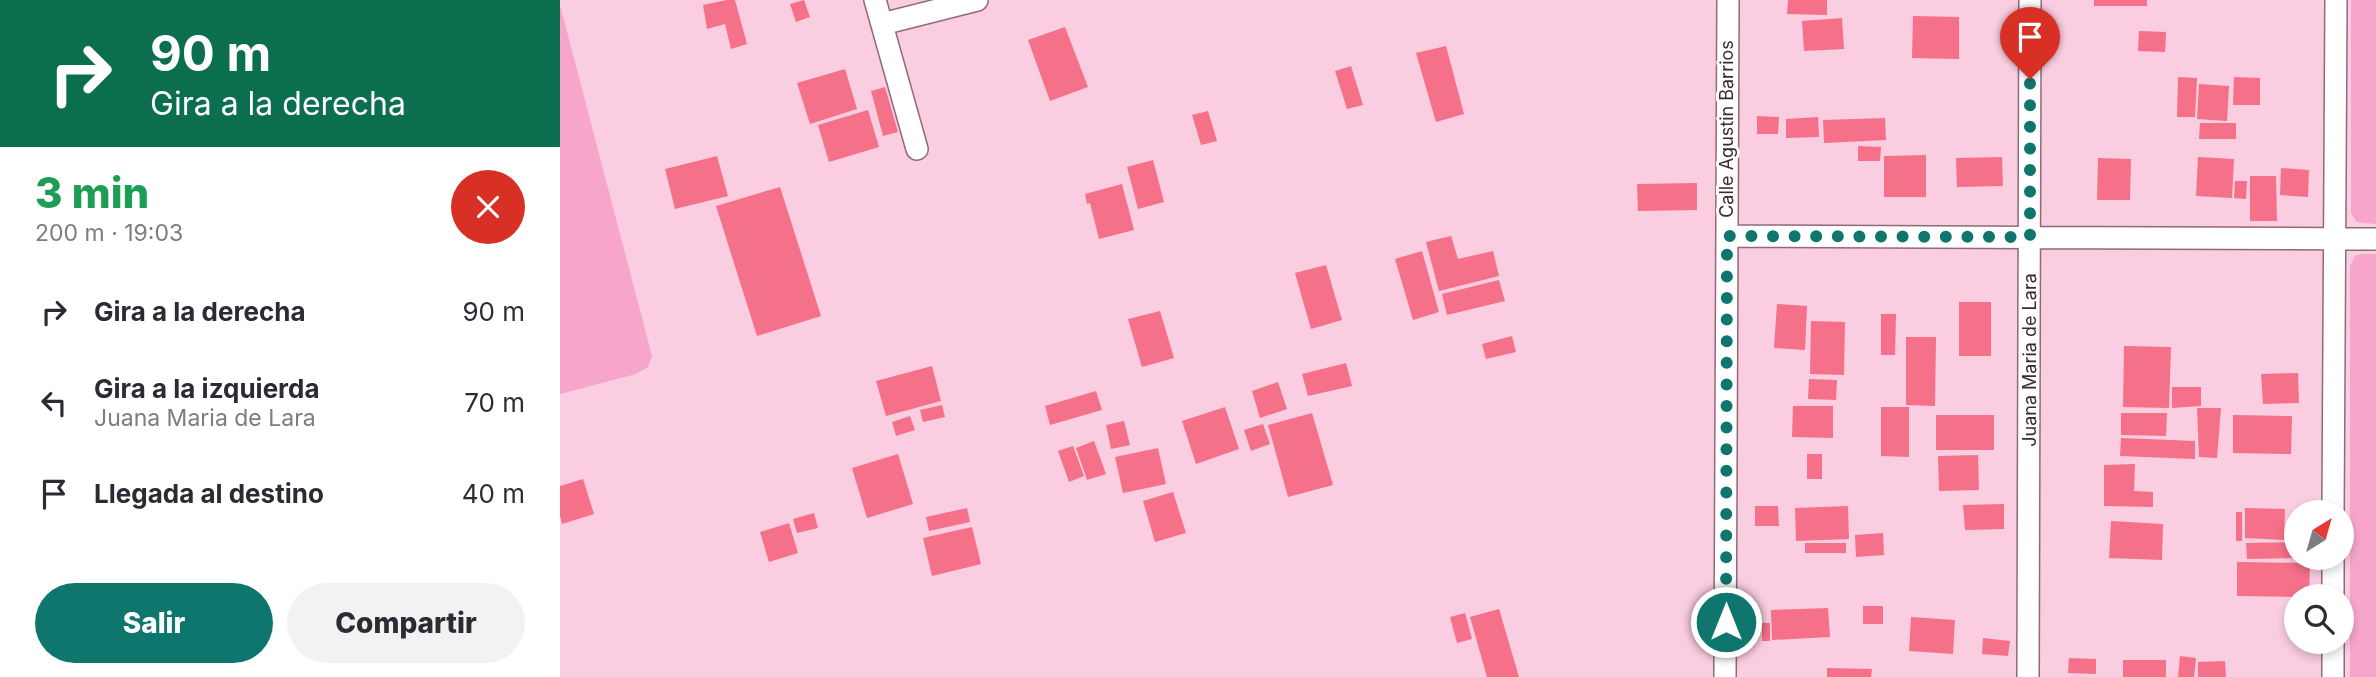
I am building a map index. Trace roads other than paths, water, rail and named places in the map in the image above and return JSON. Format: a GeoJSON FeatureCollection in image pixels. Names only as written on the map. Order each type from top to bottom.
{"type":"FeatureCollection","features":[{"type":"Feature","properties":{"kind":"street"},"geometry":{"type":"LineString","coordinates":[[875,0],[917,149]]}},
{"type":"Feature","properties":{"kind":"street"},"geometry":{"type":"LineString","coordinates":[[882,24],[977,0]]}},
{"type":"Feature","properties":{"kind":"street","name":"Calle Agustin Barrios"},"geometry":{"type":"LineString","coordinates":[[1726,677],[1728,0]]}},
{"type":"Feature","properties":{"kind":"street","name":"Juana Maria de Lara"},"geometry":{"type":"LineString","coordinates":[[2028,677],[2030,0]]}},
{"type":"Feature","properties":{"kind":"street"},"geometry":{"type":"LineString","coordinates":[[2333,500],[2336,0]]}},
{"type":"Feature","properties":{"kind":"street"},"geometry":{"type":"LineString","coordinates":[[1727,236],[2376,239]]}},
{"type":"Feature","properties":{"kind":"street"},"geometry":{"type":"LineString","coordinates":[[2333,654],[2333,677]]}}]}
